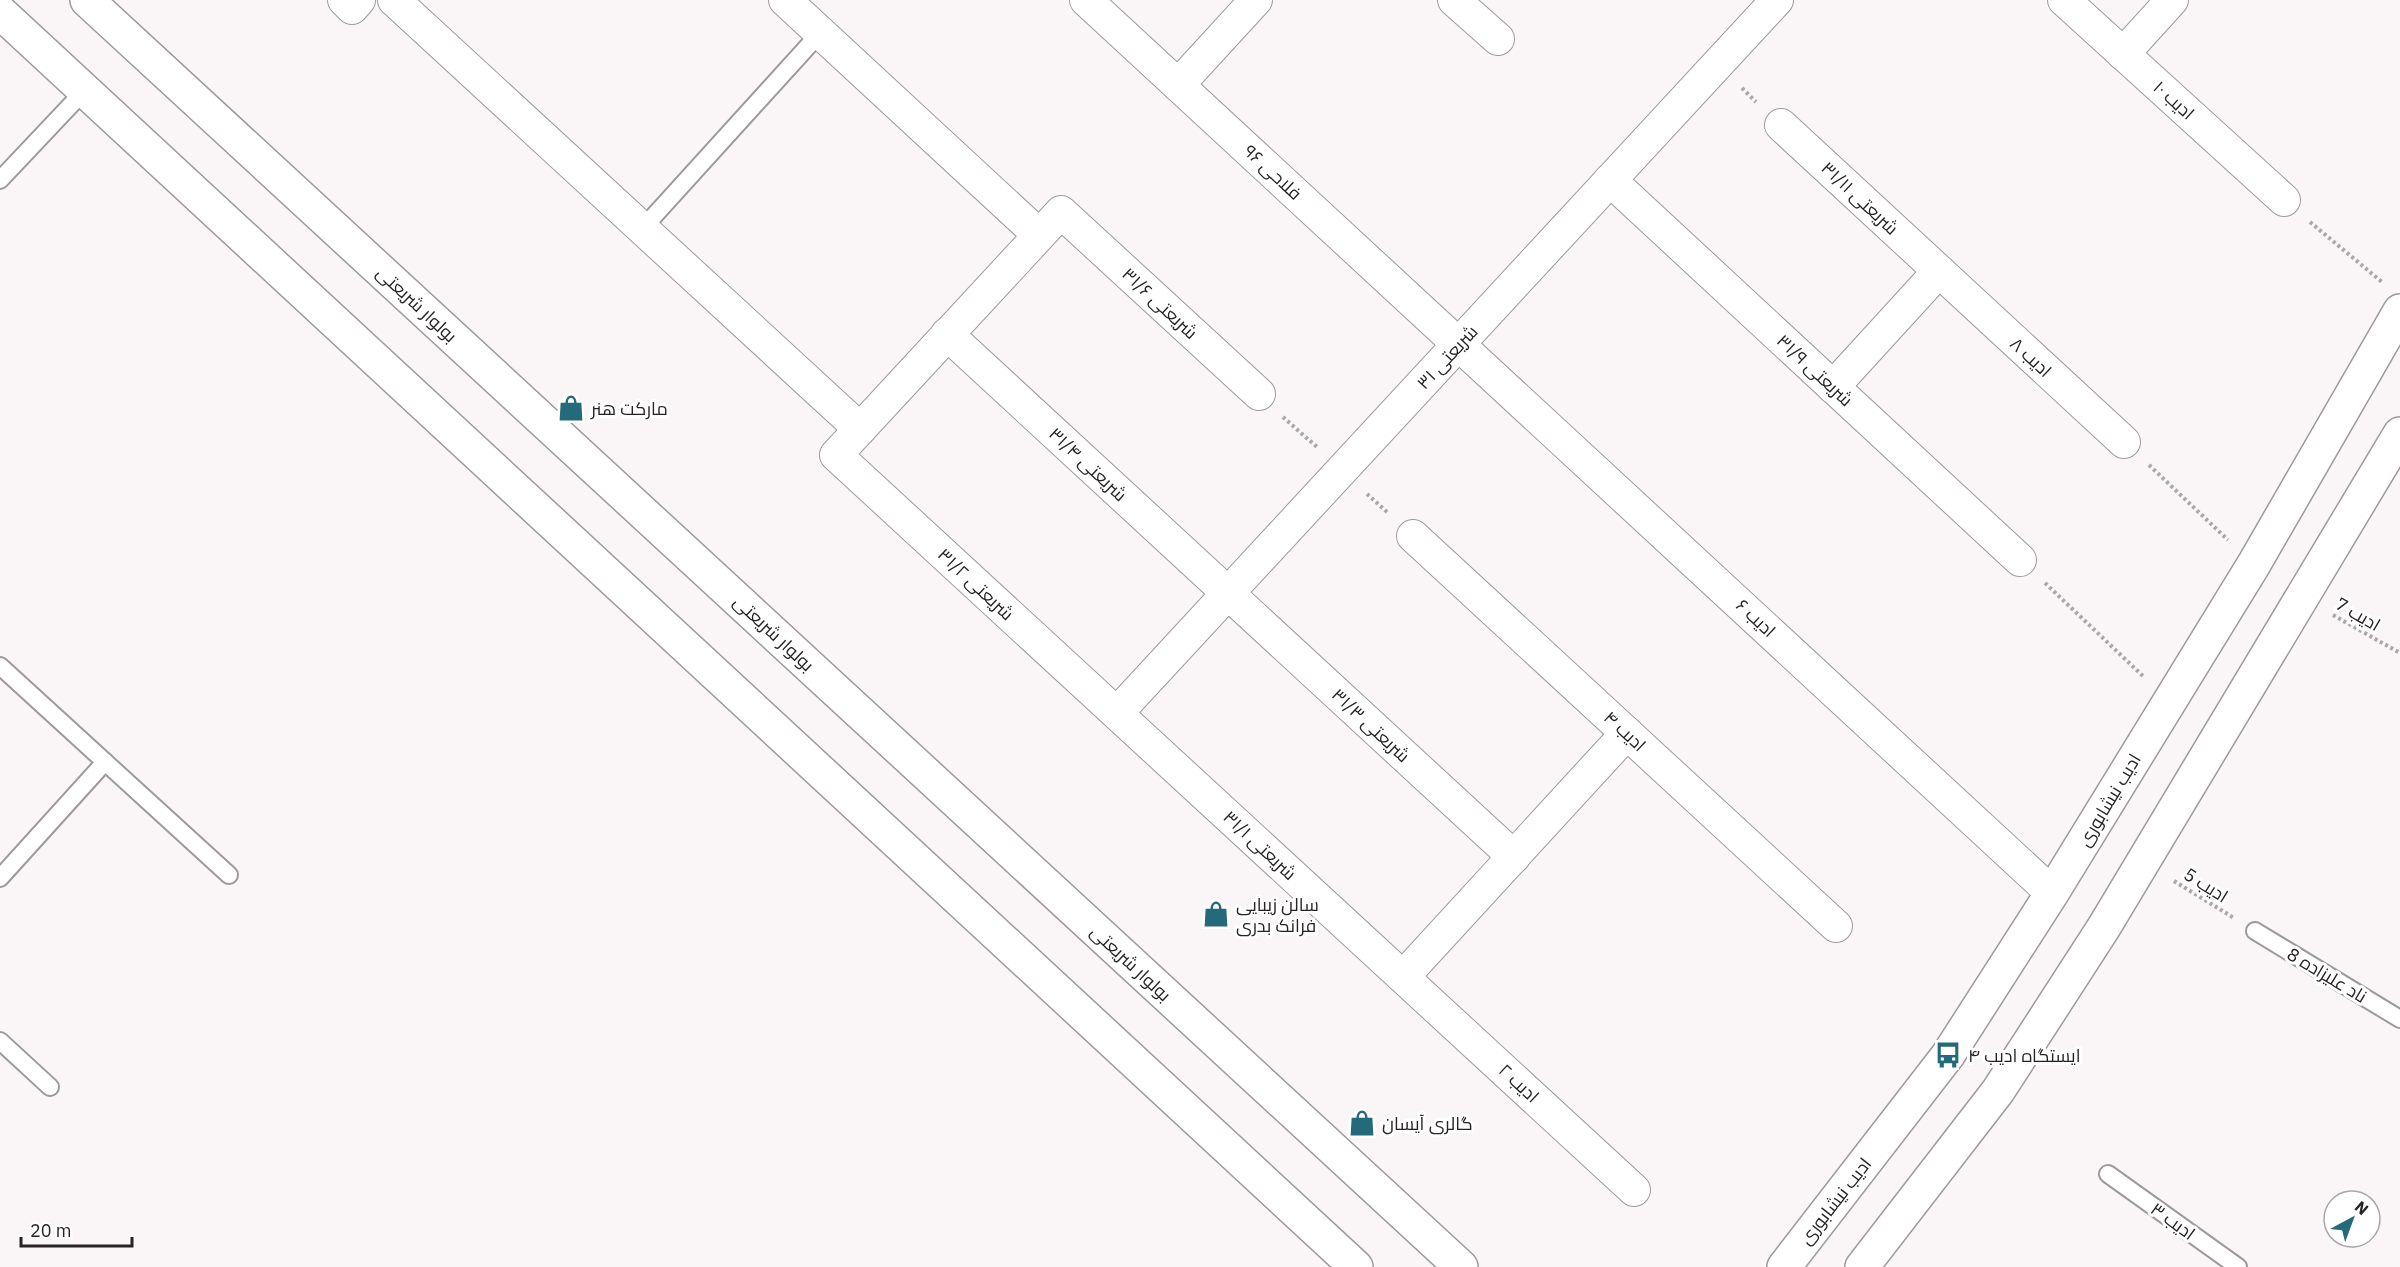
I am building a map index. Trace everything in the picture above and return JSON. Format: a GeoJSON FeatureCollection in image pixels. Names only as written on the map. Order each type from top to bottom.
{"type":"FeatureCollection","features":[{"type":"Feature","properties":{"kind":"main road","name":"بولوار شریعتی"},"geometry":{"type":"LineString","coordinates":[[87,0],[1461,1267]]}},
{"type":"Feature","properties":{"kind":"main road"},"geometry":{"type":"LineString","coordinates":[[0,12],[1356,1267]]}},
{"type":"Feature","properties":{"kind":"main road","name":"ادیب نیشابوری"},"geometry":{"type":"LineString","coordinates":[[1784,1267],[1948,1055],[2052,893],[2254,564],[2396,300]]}},
{"type":"Feature","properties":{"kind":"main road"},"geometry":{"type":"LineString","coordinates":[[1862,1267],[1998,1091],[2143,862],[2399,437]]}},
{"type":"Feature","properties":{"kind":"street"},"geometry":{"type":"LineString","coordinates":[[394,0],[860,429],[1040,235],[785,0]]}},
{"type":"Feature","properties":{"kind":"street","name":"فلاحی ۹۶"},"geometry":{"type":"LineString","coordinates":[[1086,0],[1459,344]]}},
{"type":"Feature","properties":{"kind":"street"},"geometry":{"type":"LineString","coordinates":[[1178,85],[1256,0]]}},
{"type":"Feature","properties":{"kind":"street"},"geometry":{"type":"LineString","coordinates":[[1454,0],[1498,39]]}},
{"type":"Feature","properties":{"kind":"street","name":"شریعتی ۳۱"},"geometry":{"type":"LineString","coordinates":[[1117,713],[1777,0]]}},
{"type":"Feature","properties":{"kind":"street","name":"ادیب ۱۰"},"geometry":{"type":"LineString","coordinates":[[2064,0],[2284,200]]}},
{"type":"Feature","properties":{"kind":"street"},"geometry":{"type":"LineString","coordinates":[[2123,54],[2172,0]]}},
{"type":"Feature","properties":{"kind":"street","name":"شریعتی ۳۱/۱۱"},"geometry":{"type":"LineString","coordinates":[[1781,125],[1939,271]]}},
{"type":"Feature","properties":{"kind":"street","name":"شریعتی ۳۱/۹"},"geometry":{"type":"LineString","coordinates":[[1610,180],[2020,560]]}},
{"type":"Feature","properties":{"kind":"street","name":"شریعتی ۳۱/۶"},"geometry":{"type":"LineString","coordinates":[[1040,235],[1061,212],[1259,394]]}},
{"type":"Feature","properties":{"kind":"street"},"geometry":{"type":"LineString","coordinates":[[1833,387],[1939,271]]}},
{"type":"Feature","properties":{"kind":"street","name":"ادیب ۸"},"geometry":{"type":"LineString","coordinates":[[1939,271],[2124,442]]}},
{"type":"Feature","properties":{"kind":"street","name":"شریعتی ۳۱/۴"},"geometry":{"type":"LineString","coordinates":[[947,334],[1228,593]]}},
{"type":"Feature","properties":{"kind":"street","name":"ادیب ۶"},"geometry":{"type":"LineString","coordinates":[[1459,344],[2052,893]]}},
{"type":"Feature","properties":{"kind":"street","name":"شریعتی ۳۱/۲"},"geometry":{"type":"LineString","coordinates":[[860,429],[836,455],[1117,713]]}},
{"type":"Feature","properties":{"kind":"street","name":"ادیب ۴"},"geometry":{"type":"LineString","coordinates":[[1413,536],[1836,926]]}},
{"type":"Feature","properties":{"kind":"street","name":"شریعتی ۳۱/۳"},"geometry":{"type":"LineString","coordinates":[[1228,593],[1514,857]]}},
{"type":"Feature","properties":{"kind":"street","name":"شریعتی ۳۱/۱"},"geometry":{"type":"LineString","coordinates":[[1117,713],[1403,977]]}},
{"type":"Feature","properties":{"kind":"street"},"geometry":{"type":"LineString","coordinates":[[1403,977],[1628,734]]}},
{"type":"Feature","properties":{"kind":"street","name":"ادیب ۲"},"geometry":{"type":"LineString","coordinates":[[1403,977],[1635,1190]]}},
{"type":"Feature","properties":{"kind":"lane"},"geometry":{"type":"LineString","coordinates":[[642,228],[820,33]]}},
{"type":"Feature","properties":{"kind":"lane"},"geometry":{"type":"LineString","coordinates":[[0,180],[85,90]]}},
{"type":"Feature","properties":{"kind":"lane"},"geometry":{"type":"LineString","coordinates":[[0,666],[229,875]]}},
{"type":"Feature","properties":{"kind":"lane"},"geometry":{"type":"LineString","coordinates":[[0,878],[105,762]]}},
{"type":"Feature","properties":{"kind":"lane","name":"ناد علیزاده 8"},"geometry":{"type":"LineString","coordinates":[[2255,931],[2400,1019]]}},
{"type":"Feature","properties":{"kind":"lane"},"geometry":{"type":"LineString","coordinates":[[0,1041],[50,1087]]}},
{"type":"Feature","properties":{"kind":"lane","name":"ادیب ۳"},"geometry":{"type":"LineString","coordinates":[[2108,1174],[2238,1267]]}},
{"type":"Feature","properties":{"kind":"path"},"geometry":{"type":"LineString","coordinates":[[1717,64],[1781,125]]}},
{"type":"Feature","properties":{"kind":"path"},"geometry":{"type":"LineString","coordinates":[[2284,200],[2396,300]]}},
{"type":"Feature","properties":{"kind":"path"},"geometry":{"type":"LineString","coordinates":[[2124,442],[2254,564]]}},
{"type":"Feature","properties":{"kind":"path"},"geometry":{"type":"LineString","coordinates":[[2020,560],[2169,701]]}},
{"type":"Feature","properties":{"kind":"path","name":"ادیب 7"},"geometry":{"type":"LineString","coordinates":[[2302,598],[2400,653]]}},
{"type":"Feature","properties":{"kind":"path","name":"ادیب 5"},"geometry":{"type":"LineString","coordinates":[[2143,862],[2255,931]]}},
{"type":"Feature","properties":{"kind":"place","name":"مارکت هنر"},"geometry":{"type":"Point","coordinates":[571,408]}},
{"type":"Feature","properties":{"kind":"place","name":"سالن زیبایی فرانک بدری"},"geometry":{"type":"Point","coordinates":[1216,914]}},
{"type":"Feature","properties":{"kind":"place","name":"ایستگاه ادیب ۴"},"geometry":{"type":"Point","coordinates":[1948,1055]}},
{"type":"Feature","properties":{"kind":"place","name":"گالری آيسان"},"geometry":{"type":"Point","coordinates":[1362,1123]}}]}
